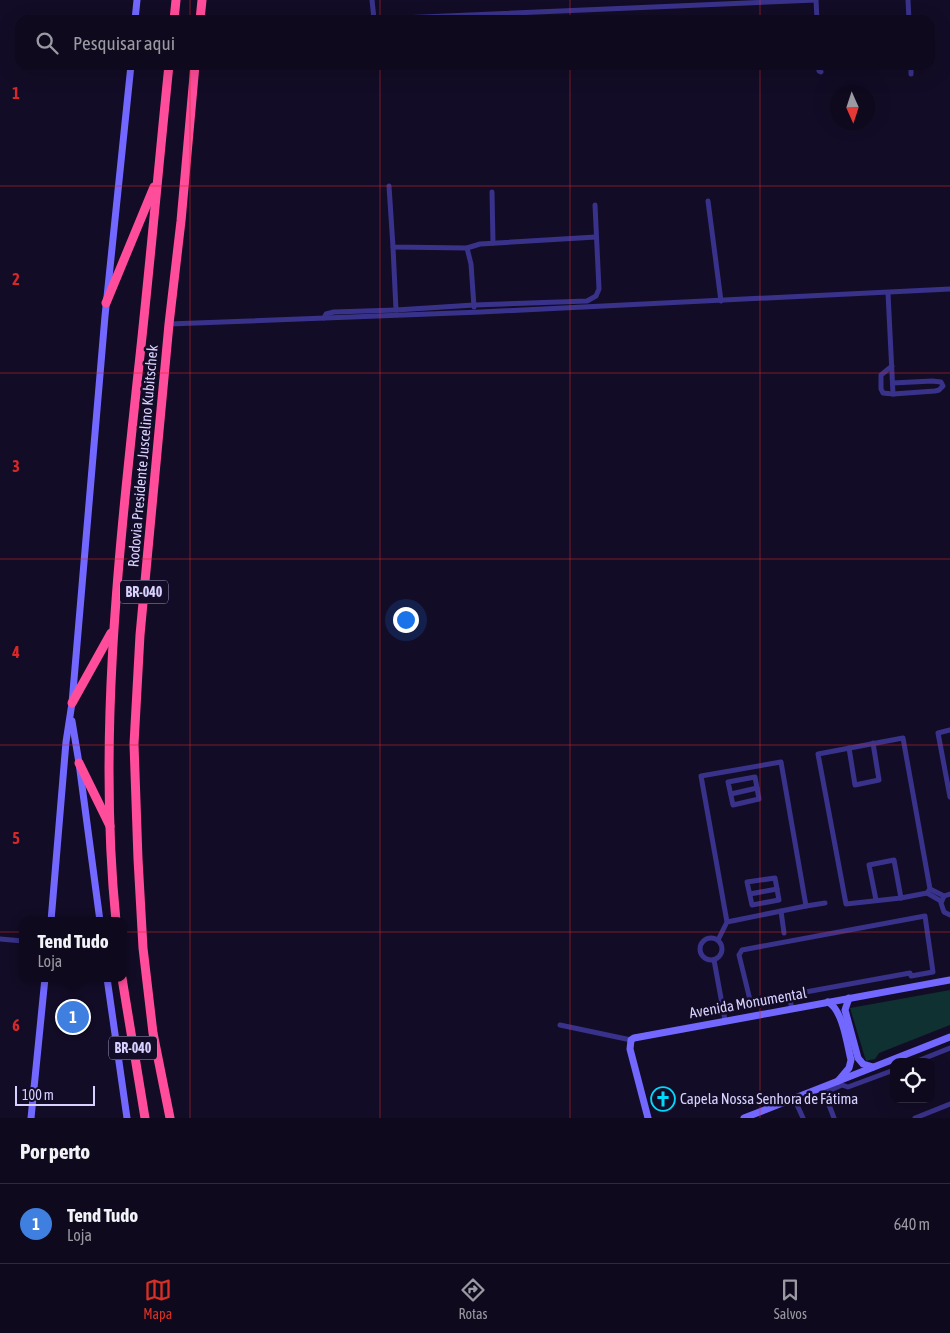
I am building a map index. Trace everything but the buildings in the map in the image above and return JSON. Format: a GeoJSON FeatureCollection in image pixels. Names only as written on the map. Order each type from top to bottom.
{"type":"FeatureCollection","features":[{"type":"Feature","properties":{"kind":"highway"},"geometry":{"type":"LineString","coordinates":[[174,15],[176,0]]}},
{"type":"Feature","properties":{"kind":"highway"},"geometry":{"type":"LineString","coordinates":[[200,15],[202,0]]}},
{"type":"Feature","properties":{"kind":"highway","name":"Rodovia Presidente Juscelino Kubitschek"},"geometry":{"type":"LineString","coordinates":[[116,917],[111,829],[109,733],[113,630],[169,70]]}},
{"type":"Feature","properties":{"kind":"highway","name":"Rodovia Presidente Juscelino Kubitschek"},"geometry":{"type":"LineString","coordinates":[[170,1118],[153,1033],[143,948],[134,744],[140,636],[195,70]]}},
{"type":"Feature","properties":{"kind":"highway"},"geometry":{"type":"LineString","coordinates":[[106,303],[158,177]]}},
{"type":"Feature","properties":{"kind":"highway"},"geometry":{"type":"LineString","coordinates":[[72,703],[113,630]]}},
{"type":"Feature","properties":{"kind":"highway"},"geometry":{"type":"LineString","coordinates":[[79,763],[111,829]]}},
{"type":"Feature","properties":{"kind":"highway","name":"BR-040"},"geometry":{"type":"LineString","coordinates":[[123,982],[144,1118]]}},
{"type":"Feature","properties":{"kind":"street"},"geometry":{"type":"LineString","coordinates":[[136,15],[137,0]]}},
{"type":"Feature","properties":{"kind":"street"},"geometry":{"type":"LineString","coordinates":[[372,0],[374,15]]}},
{"type":"Feature","properties":{"kind":"street"},"geometry":{"type":"LineString","coordinates":[[467,15],[816,0],[817,15]]}},
{"type":"Feature","properties":{"kind":"street"},"geometry":{"type":"LineString","coordinates":[[908,0],[909,15]]}},
{"type":"Feature","properties":{"kind":"street"},"geometry":{"type":"LineString","coordinates":[[51,917],[66,742],[72,703],[73,671],[106,303],[130,70]]}},
{"type":"Feature","properties":{"kind":"street"},"geometry":{"type":"LineString","coordinates":[[389,186],[396,310]]}},
{"type":"Feature","properties":{"kind":"street"},"geometry":{"type":"LineString","coordinates":[[492,192],[493,243]]}},
{"type":"Feature","properties":{"kind":"street"},"geometry":{"type":"LineString","coordinates":[[708,201],[721,301]]}},
{"type":"Feature","properties":{"kind":"street"},"geometry":{"type":"LineString","coordinates":[[324,318],[326,314],[334,312],[550,303],[593,299],[599,289],[595,205]]}},
{"type":"Feature","properties":{"kind":"street"},"geometry":{"type":"LineString","coordinates":[[393,247],[467,248],[474,245],[493,243],[596,237]]}},
{"type":"Feature","properties":{"kind":"street"},"geometry":{"type":"LineString","coordinates":[[467,248],[471,264],[475,312]]}},
{"type":"Feature","properties":{"kind":"street"},"geometry":{"type":"LineString","coordinates":[[169,324],[721,301],[950,289]]}},
{"type":"Feature","properties":{"kind":"street"},"geometry":{"type":"LineString","coordinates":[[888,292],[893,394]]}},
{"type":"Feature","properties":{"kind":"street"},"geometry":{"type":"LineString","coordinates":[[892,366],[881,375],[881,390],[883,393],[935,391],[939,390],[942,386],[941,382],[932,381],[893,383]]}},
{"type":"Feature","properties":{"kind":"street"},"geometry":{"type":"LineString","coordinates":[[70,713],[79,763],[99,917]]}},
{"type":"Feature","properties":{"kind":"street"},"geometry":{"type":"LineString","coordinates":[[950,730],[938,733],[950,797]]}},
{"type":"Feature","properties":{"kind":"street"},"geometry":{"type":"LineString","coordinates":[[929,891],[903,738],[818,754],[846,904],[901,898],[929,891],[942,899]]}},
{"type":"Feature","properties":{"kind":"street"},"geometry":{"type":"LineString","coordinates":[[849,748],[855,785],[879,780],[873,743]]}},
{"type":"Feature","properties":{"kind":"street"},"geometry":{"type":"LineString","coordinates":[[718,940],[727,922],[701,776],[781,762],[806,906]]}},
{"type":"Feature","properties":{"kind":"street"},"geometry":{"type":"LineString","coordinates":[[741,769],[742,779]]}},
{"type":"Feature","properties":{"kind":"street"},"geometry":{"type":"LineString","coordinates":[[755,777],[757,788],[759,799],[733,805],[728,782],[755,777]]}},
{"type":"Feature","properties":{"kind":"street"},"geometry":{"type":"LineString","coordinates":[[731,794],[757,788]]}},
{"type":"Feature","properties":{"kind":"street"},"geometry":{"type":"LineString","coordinates":[[876,900],[869,865],[894,860],[901,898]]}},
{"type":"Feature","properties":{"kind":"street"},"geometry":{"type":"LineString","coordinates":[[775,878],[777,889],[779,900],[752,905],[747,882],[775,878]]}},
{"type":"Feature","properties":{"kind":"street"},"geometry":{"type":"LineString","coordinates":[[750,894],[777,889]]}},
{"type":"Feature","properties":{"kind":"street"},"geometry":{"type":"LineString","coordinates":[[942,899],[950,894]]}},
{"type":"Feature","properties":{"kind":"street"},"geometry":{"type":"LineString","coordinates":[[942,899],[941,908],[950,915]]}},
{"type":"Feature","properties":{"kind":"street"},"geometry":{"type":"LineString","coordinates":[[765,903],[767,914]]}},
{"type":"Feature","properties":{"kind":"street"},"geometry":{"type":"LineString","coordinates":[[727,922],[825,903]]}},
{"type":"Feature","properties":{"kind":"street"},"geometry":{"type":"LineString","coordinates":[[781,911],[784,933]]}},
{"type":"Feature","properties":{"kind":"street"},"geometry":{"type":"LineString","coordinates":[[926,916],[933,972],[911,976],[910,973],[790,995],[772,1002],[751,1004],[740,955],[742,950],[926,916]]}},
{"type":"Feature","properties":{"kind":"street"},"geometry":{"type":"LineString","coordinates":[[713,938],[721,943],[722,952],[718,959],[714,960],[708,960],[700,952],[700,947],[707,939],[713,938]]}},
{"type":"Feature","properties":{"kind":"street"},"geometry":{"type":"LineString","coordinates":[[0,939],[19,941]]}},
{"type":"Feature","properties":{"kind":"street"},"geometry":{"type":"LineString","coordinates":[[714,960],[725,1020]]}},
{"type":"Feature","properties":{"kind":"street","name":"Avenida Monumental"},"geometry":{"type":"LineString","coordinates":[[631,1040],[638,1036],[950,980]]}},
{"type":"Feature","properties":{"kind":"street"},"geometry":{"type":"LineString","coordinates":[[31,1118],[45,982]]}},
{"type":"Feature","properties":{"kind":"street"},"geometry":{"type":"LineString","coordinates":[[108,982],[127,1118]]}},
{"type":"Feature","properties":{"kind":"street"},"geometry":{"type":"LineString","coordinates":[[790,995],[792,1009]]}},
{"type":"Feature","properties":{"kind":"street"},"geometry":{"type":"LineString","coordinates":[[849,998],[845,1005],[845,1010],[858,1058],[863,1064],[873,1067]]}},
{"type":"Feature","properties":{"kind":"street"},"geometry":{"type":"LineString","coordinates":[[828,1002],[833,1004],[838,1011],[851,1060],[849,1068],[842,1073],[838,1081]]}},
{"type":"Feature","properties":{"kind":"street"},"geometry":{"type":"LineString","coordinates":[[560,1025],[631,1040],[630,1049],[648,1118]]}},
{"type":"Feature","properties":{"kind":"street"},"geometry":{"type":"LineString","coordinates":[[907,1058],[914,1052],[950,1038]]}},
{"type":"Feature","properties":{"kind":"street"},"geometry":{"type":"LineString","coordinates":[[924,1058],[950,1048]]}},
{"type":"Feature","properties":{"kind":"street"},"geometry":{"type":"LineString","coordinates":[[914,1052],[915,1058]]}},
{"type":"Feature","properties":{"kind":"street"},"geometry":{"type":"LineString","coordinates":[[744,1118],[873,1067],[890,1062]]}},
{"type":"Feature","properties":{"kind":"street"},"geometry":{"type":"LineString","coordinates":[[834,1118],[826,1092],[842,1085],[848,1087],[890,1071]]}},
{"type":"Feature","properties":{"kind":"street"},"geometry":{"type":"LineString","coordinates":[[794,1098],[803,1118]]}},
{"type":"Feature","properties":{"kind":"street"},"geometry":{"type":"LineString","coordinates":[[915,1118],[950,1104]]}},
{"type":"Feature","properties":{"kind":"green space"},"geometry":{"type":"Polygon","coordinates":[[[950,990],[950,1025],[879,1053],[875,1059],[866,1061],[850,1008],[950,990]]]}},
{"type":"Feature","properties":{"kind":"place","name":"Tend Tudo"},"geometry":{"type":"Point","coordinates":[73,1017]}},
{"type":"Feature","properties":{"kind":"place","name":"Capela Nossa Senhora de Fátima"},"geometry":{"type":"Point","coordinates":[663,1099]}}]}
